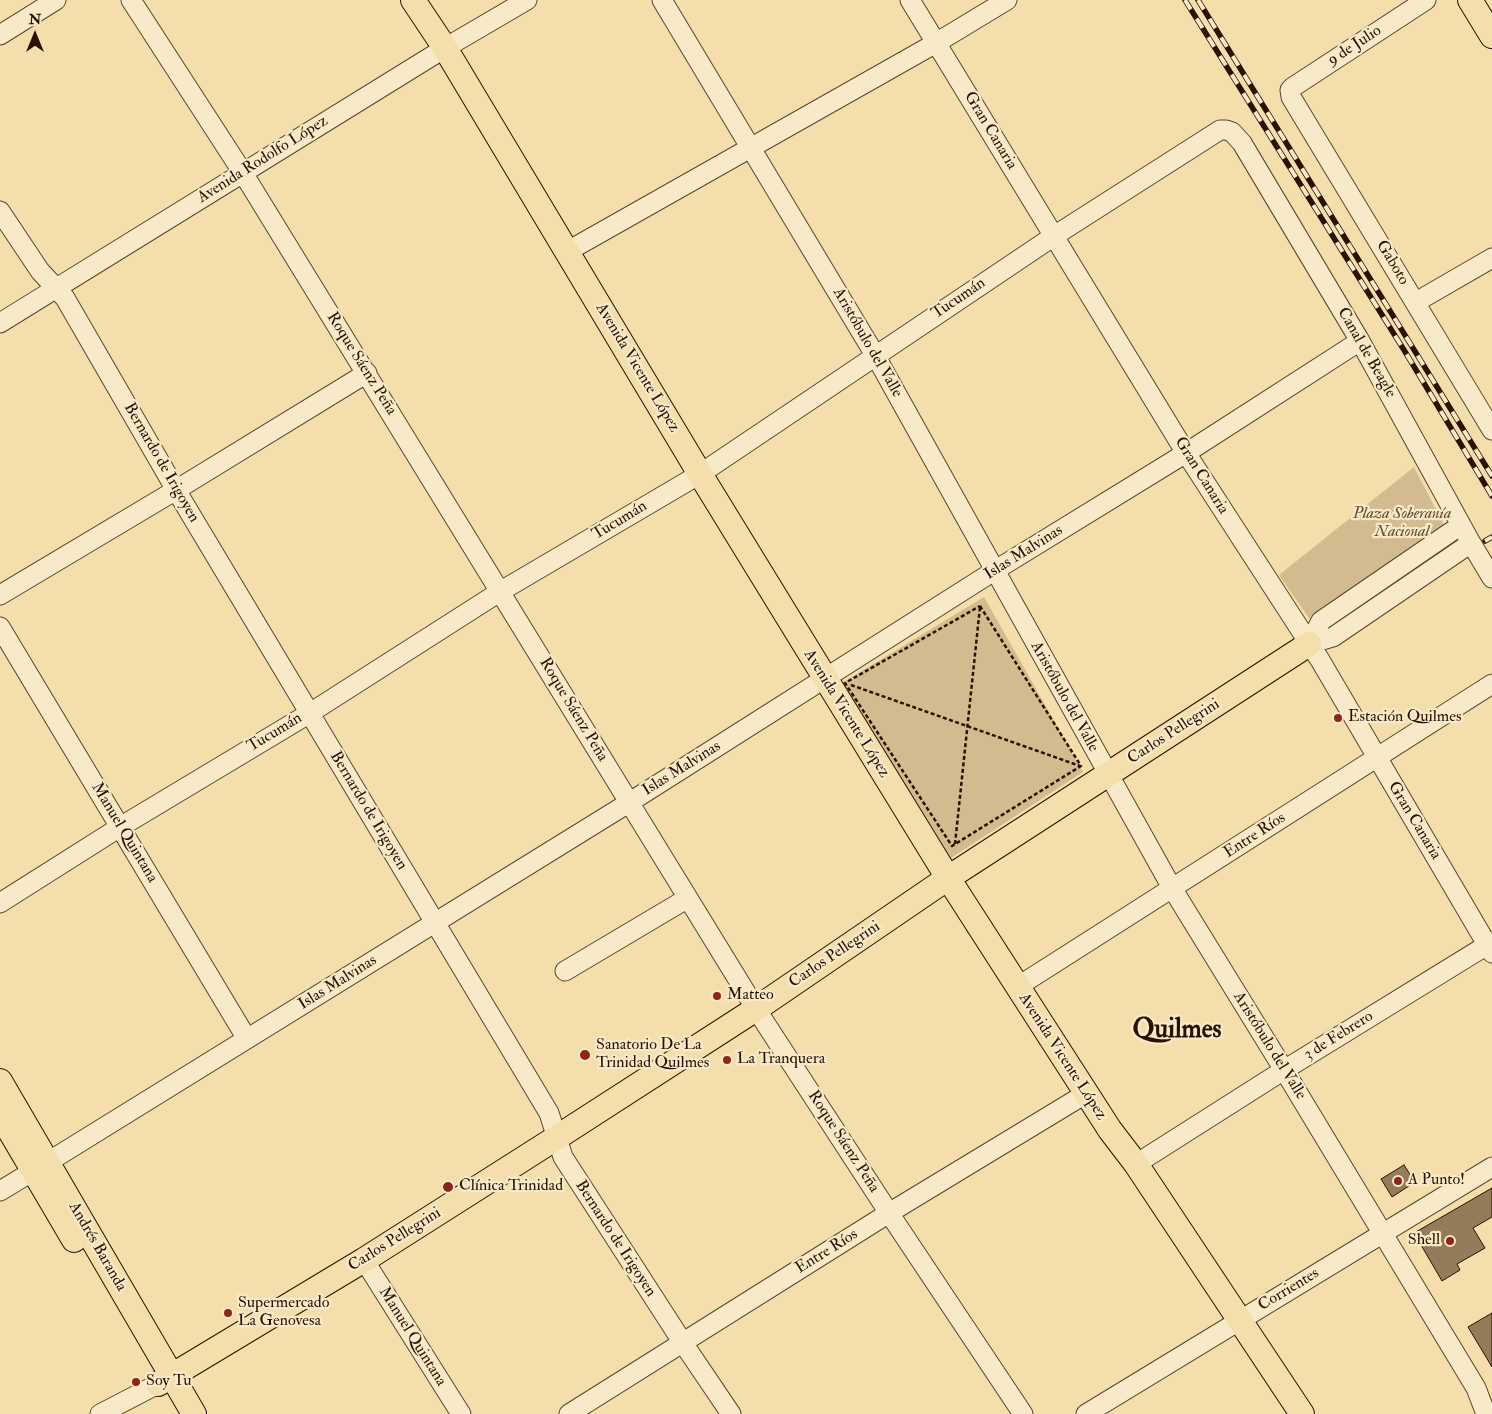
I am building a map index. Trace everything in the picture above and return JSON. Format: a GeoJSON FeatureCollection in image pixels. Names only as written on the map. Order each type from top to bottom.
{"type":"FeatureCollection","features":[{"type":"Feature","properties":{"kind":"main road","name":"Avenida Vicente López"},"geometry":{"type":"LineString","coordinates":[[413,0],[445,48],[568,251],[700,474],[835,681],[948,878],[1110,1130],[1136,1164],[1302,1414]]}},
{"type":"Feature","properties":{"kind":"main road"},"geometry":{"type":"LineString","coordinates":[[1470,0],[1492,36]]}},
{"type":"Feature","properties":{"kind":"main road","name":"Carlos Pellegrini"},"geometry":{"type":"LineString","coordinates":[[164,1380],[364,1260],[556,1138],[756,1009],[948,878],[1309,644]]}},
{"type":"Feature","properties":{"kind":"main road","name":"Andrés Baranda"},"geometry":{"type":"LineString","coordinates":[[0,1081],[41,1167],[164,1380],[176,1414]]}},
{"type":"Feature","properties":{"kind":"main road","name":"Andrés Baranda"},"geometry":{"type":"LineString","coordinates":[[0,1114],[41,1167]]}},
{"type":"Feature","properties":{"kind":"main road","name":"Andrés Baranda"},"geometry":{"type":"LineString","coordinates":[[164,1380],[194,1414]]}},
{"type":"Feature","properties":{"kind":"street"},"geometry":{"type":"LineString","coordinates":[[0,35],[56,0]]}},
{"type":"Feature","properties":{"kind":"street","name":"Roque Sáenz Peña"},"geometry":{"type":"LineString","coordinates":[[131,0],[243,173],[367,373],[756,1009],[1023,1414]]}},
{"type":"Feature","properties":{"kind":"street","name":"Avenida Rodolfo López"},"geometry":{"type":"LineString","coordinates":[[0,323],[445,48],[528,0]]}},
{"type":"Feature","properties":{"kind":"street","name":"Aristóbulo del Valle"},"geometry":{"type":"LineString","coordinates":[[662,0],[875,355],[1107,775],[1172,888],[1476,1388],[1486,1414]]}},
{"type":"Feature","properties":{"kind":"street","name":"Gran Canaria"},"geometry":{"type":"LineString","coordinates":[[910,0],[1186,453],[1309,644],[1490,947]]}},
{"type":"Feature","properties":{"kind":"street"},"geometry":{"type":"LineString","coordinates":[[568,251],[936,43],[1007,0]]}},
{"type":"Feature","properties":{"kind":"street","name":"9 de Julio"},"geometry":{"type":"LineString","coordinates":[[1291,97],[1290,90],[1293,86],[1426,0]]}},
{"type":"Feature","properties":{"kind":"street","name":"Gaboto"},"geometry":{"type":"LineString","coordinates":[[1291,97],[1492,429]]}},
{"type":"Feature","properties":{"kind":"street","name":"Tucumán"},"geometry":{"type":"LineString","coordinates":[[0,902],[120,827],[310,713],[501,591],[700,474],[1054,236],[1220,130],[1232,132]]}},
{"type":"Feature","properties":{"kind":"street","name":"Canal de Beagle"},"geometry":{"type":"LineString","coordinates":[[1232,132],[1242,143],[1360,341],[1492,578]]}},
{"type":"Feature","properties":{"kind":"street","name":"Bernardo de Irigoyen"},"geometry":{"type":"LineString","coordinates":[[0,211],[40,271],[65,298],[176,490],[549,1113],[563,1157],[730,1414]]}},
{"type":"Feature","properties":{"kind":"street"},"geometry":{"type":"LineString","coordinates":[[1416,302],[1492,258]]}},
{"type":"Feature","properties":{"kind":"street","name":"Islas Malvinas"},"geometry":{"type":"LineString","coordinates":[[0,1191],[630,802],[835,681],[994,571],[1186,453],[1360,341]]}},
{"type":"Feature","properties":{"kind":"street"},"geometry":{"type":"LineString","coordinates":[[0,596],[367,373]]}},
{"type":"Feature","properties":{"kind":"street","name":"Carlos Pellegrini"},"geometry":{"type":"LineString","coordinates":[[1309,644],[1321,621],[1461,525]]}},
{"type":"Feature","properties":{"kind":"street","name":"Carlos Pellegrini"},"geometry":{"type":"LineString","coordinates":[[1309,644],[1333,637],[1471,543]]}},
{"type":"Feature","properties":{"kind":"street","name":"Manuel Quintana"},"geometry":{"type":"LineString","coordinates":[[0,627],[247,1039]]}},
{"type":"Feature","properties":{"kind":"street","name":"Entre Ríos"},"geometry":{"type":"LineString","coordinates":[[1017,987],[1492,684]]}},
{"type":"Feature","properties":{"kind":"street"},"geometry":{"type":"LineString","coordinates":[[565,971],[688,898]]}},
{"type":"Feature","properties":{"kind":"street","name":"3 de Febrero"},"geometry":{"type":"LineString","coordinates":[[1136,1164],[1284,1070],[1490,947]]}},
{"type":"Feature","properties":{"kind":"street","name":"Entre Ríos"},"geometry":{"type":"LineString","coordinates":[[570,1414],[889,1213],[1087,1092]]}},
{"type":"Feature","properties":{"kind":"street","name":"Corrientes"},"geometry":{"type":"LineString","coordinates":[[1086,1414],[1492,1167]]}},
{"type":"Feature","properties":{"kind":"street","name":"Manuel Quintana"},"geometry":{"type":"LineString","coordinates":[[364,1260],[461,1414]]}},
{"type":"Feature","properties":{"kind":"street","name":"Carlos Pellegrini"},"geometry":{"type":"LineString","coordinates":[[100,1414],[164,1380]]}},
{"type":"Feature","properties":{"kind":"street","name":"Aristóbulo del Valle"},"geometry":{"type":"LineString","coordinates":[[1476,1388],[1492,1405]]}},
{"type":"Feature","properties":{"kind":"path"},"geometry":{"type":"LineString","coordinates":[[835,681],[980,606]]}},
{"type":"Feature","properties":{"kind":"path"},"geometry":{"type":"LineString","coordinates":[[954,844],[980,606]]}},
{"type":"Feature","properties":{"kind":"path"},"geometry":{"type":"LineString","coordinates":[[980,606],[1081,766]]}},
{"type":"Feature","properties":{"kind":"path"},"geometry":{"type":"LineString","coordinates":[[835,681],[1081,766]]}},
{"type":"Feature","properties":{"kind":"path"},"geometry":{"type":"LineString","coordinates":[[835,681],[952,846],[1081,766]]}},
{"type":"Feature","properties":{"kind":"green space","name":"Plaza Soberanía Nacional"},"geometry":{"type":"Polygon","coordinates":[[[1414,467],[1449,535],[1318,631],[1279,575],[1414,467]]]}},
{"type":"Feature","properties":{"kind":"green space"},"geometry":{"type":"Polygon","coordinates":[[[984,597],[1083,772],[951,858],[842,683],[984,597]]]}},
{"type":"Feature","properties":{"kind":"building","name":"A Punto!"},"geometry":{"type":"Polygon","coordinates":[[[1404,1165],[1415,1182],[1392,1197],[1381,1179],[1404,1165]]]}},
{"type":"Feature","properties":{"kind":"building","name":"Shell"},"geometry":{"type":"Polygon","coordinates":[[[1492,1188],[1492,1217],[1473,1228],[1485,1248],[1457,1264],[1460,1270],[1442,1281],[1414,1233],[1492,1188]]]}},
{"type":"Feature","properties":{"kind":"building"},"geometry":{"type":"Polygon","coordinates":[[[1492,1313],[1492,1367],[1468,1327],[1492,1313]]]}},
{"type":"Feature","properties":{"kind":"railway"},"geometry":{"type":"LineString","coordinates":[[1185,0],[1404,350],[1492,496]]}},
{"type":"Feature","properties":{"kind":"railway"},"geometry":{"type":"LineString","coordinates":[[1198,0],[1492,476]]}},
{"type":"Feature","properties":{"kind":"railway"},"geometry":{"type":"LineString","coordinates":[[1485,541],[1492,537]]}},
{"type":"Feature","properties":{"kind":"place","name":"Estación Quilmes"},"geometry":{"type":"Point","coordinates":[1338,718]}},
{"type":"Feature","properties":{"kind":"place","name":"Matteo"},"geometry":{"type":"Point","coordinates":[717,996]}},
{"type":"Feature","properties":{"kind":"place","name":"Sanatorio De La Trinidad Quilmes"},"geometry":{"type":"Point","coordinates":[585,1055]}},
{"type":"Feature","properties":{"kind":"place","name":"La Tranquera"},"geometry":{"type":"Point","coordinates":[727,1060]}},
{"type":"Feature","properties":{"kind":"place","name":"A Punto!"},"geometry":{"type":"Point","coordinates":[1398,1181]}},
{"type":"Feature","properties":{"kind":"place","name":"Clínica Trinidad"},"geometry":{"type":"Point","coordinates":[448,1187]}},
{"type":"Feature","properties":{"kind":"place","name":"Shell"},"geometry":{"type":"Point","coordinates":[1450,1241]}},
{"type":"Feature","properties":{"kind":"place","name":"Supermercado La Genovesa"},"geometry":{"type":"Point","coordinates":[228,1313]}},
{"type":"Feature","properties":{"kind":"place","name":"Soy Tu"},"geometry":{"type":"Point","coordinates":[136,1382]}},
{"type":"Feature","properties":{"kind":"district","name":"Quilmes"},"geometry":{"type":"Point","coordinates":[1177,1031]}}]}
